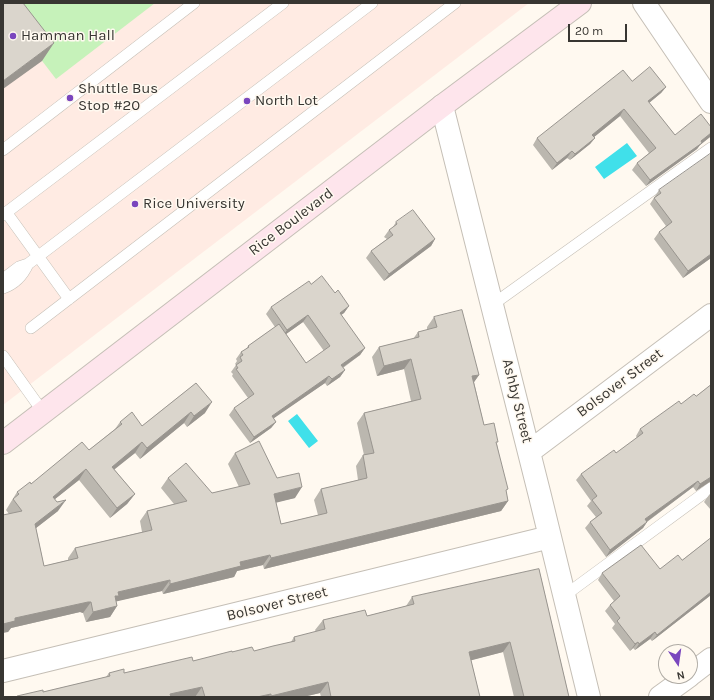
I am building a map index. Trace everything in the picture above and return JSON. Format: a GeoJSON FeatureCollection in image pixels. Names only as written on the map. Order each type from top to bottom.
{"type":"FeatureCollection","features":[{"type":"Feature","properties":{"kind":"main road","name":"Rice Boulevard"},"geometry":{"type":"LineString","coordinates":[[3,443],[442,106],[580,3]]}},
{"type":"Feature","properties":{"kind":"street"},"geometry":{"type":"LineString","coordinates":[[644,3],[711,102]]}},
{"type":"Feature","properties":{"kind":"street","name":"Ashby Street"},"geometry":{"type":"LineString","coordinates":[[442,106],[589,697]]}},
{"type":"Feature","properties":{"kind":"street","name":"Bolsover Street"},"geometry":{"type":"LineString","coordinates":[[529,452],[711,315]]}},
{"type":"Feature","properties":{"kind":"street","name":"Bolsover Street"},"geometry":{"type":"LineString","coordinates":[[3,671],[550,537]]}},
{"type":"Feature","properties":{"kind":"street"},"geometry":{"type":"LineString","coordinates":[[698,669],[711,659]]}},
{"type":"Feature","properties":{"kind":"street"},"geometry":{"type":"LineString","coordinates":[[660,697],[678,684]]}},
{"type":"Feature","properties":{"kind":"lane"},"geometry":{"type":"LineString","coordinates":[[3,150],[194,3]]}},
{"type":"Feature","properties":{"kind":"lane"},"geometry":{"type":"LineString","coordinates":[[69,299],[5,214],[283,3]]}},
{"type":"Feature","properties":{"kind":"lane"},"geometry":{"type":"LineString","coordinates":[[3,279],[19,267],[28,264],[372,3]]}},
{"type":"Feature","properties":{"kind":"lane"},"geometry":{"type":"LineString","coordinates":[[31,328],[455,3]]}},
{"type":"Feature","properties":{"kind":"lane"},"geometry":{"type":"LineString","coordinates":[[492,305],[711,148]]}},
{"type":"Feature","properties":{"kind":"lane"},"geometry":{"type":"LineString","coordinates":[[3,288],[9,286],[23,274],[28,264]]}},
{"type":"Feature","properties":{"kind":"lane"},"geometry":{"type":"LineString","coordinates":[[3,356],[43,412]]}},
{"type":"Feature","properties":{"kind":"lane"},"geometry":{"type":"LineString","coordinates":[[564,596],[711,488]]}},
{"type":"Feature","properties":{"kind":"shaded area","name":"Rice University"},"geometry":{"type":"Polygon","coordinates":[[[3,3],[529,3],[3,405],[3,3]]]}},
{"type":"Feature","properties":{"kind":"green space"},"geometry":{"type":"Polygon","coordinates":[[[3,3],[155,3],[56,79],[3,10],[3,3]]]}},
{"type":"Feature","properties":{"kind":"water"},"geometry":{"type":"Polygon","coordinates":[[[627,143],[637,156],[604,179],[595,167],[627,143]]]}},
{"type":"Feature","properties":{"kind":"water"},"geometry":{"type":"Polygon","coordinates":[[[297,414],[318,441],[309,448],[288,421],[297,414]]]}},
{"type":"Feature","properties":{"kind":"building"},"geometry":{"type":"Polygon","coordinates":[[[3,3],[23,3],[54,43],[3,81],[3,3]]]}},
{"type":"Feature","properties":{"kind":"building"},"geometry":{"type":"Polygon","coordinates":[[[650,67],[666,87],[648,101],[675,135],[701,114],[711,127],[711,133],[701,141],[702,143],[650,180],[637,163],[656,148],[624,109],[592,135],[595,138],[575,154],[572,151],[557,163],[537,138],[623,70],[632,81],[650,67]]]}},
{"type":"Feature","properties":{"kind":"building"},"geometry":{"type":"Polygon","coordinates":[[[710,154],[711,254],[688,271],[659,232],[672,222],[654,198],[661,193],[659,190],[710,154]]]}},
{"type":"Feature","properties":{"kind":"building"},"geometry":{"type":"Polygon","coordinates":[[[413,210],[435,239],[389,274],[371,251],[393,235],[389,230],[397,224],[396,222],[413,210]]]}},
{"type":"Feature","properties":{"kind":"building"},"geometry":{"type":"Polygon","coordinates":[[[322,276],[335,293],[338,290],[349,306],[340,313],[365,348],[341,365],[345,370],[332,379],[329,376],[272,416],[276,422],[254,437],[234,408],[254,394],[236,369],[238,368],[236,365],[242,361],[240,357],[243,355],[241,352],[279,324],[306,363],[330,346],[308,315],[287,330],[271,307],[309,281],[311,284],[322,276]]]}},
{"type":"Feature","properties":{"kind":"building"},"geometry":{"type":"Polygon","coordinates":[[[462,310],[479,375],[472,376],[484,425],[494,423],[498,442],[496,442],[508,489],[506,490],[508,501],[271,558],[270,555],[240,562],[241,566],[170,584],[170,580],[118,592],[119,596],[115,596],[117,606],[93,612],[91,602],[88,602],[15,618],[15,621],[3,624],[3,515],[22,511],[13,499],[19,494],[17,492],[30,482],[31,484],[82,442],[89,450],[122,424],[120,422],[132,412],[142,426],[196,383],[212,402],[194,416],[191,412],[147,448],[142,442],[112,467],[135,494],[117,508],[86,469],[53,497],[57,502],[66,500],[35,524],[44,566],[78,558],[75,548],[152,530],[147,511],[187,501],[168,478],[186,463],[212,493],[250,484],[235,453],[259,441],[277,478],[299,473],[302,487],[274,494],[281,524],[327,513],[321,489],[367,478],[363,455],[374,453],[364,413],[421,399],[411,359],[384,366],[379,347],[419,337],[418,332],[437,327],[434,317],[462,310]]]}},
{"type":"Feature","properties":{"kind":"building"},"geometry":{"type":"Polygon","coordinates":[[[711,385],[711,477],[700,484],[698,481],[645,519],[647,522],[610,550],[590,522],[602,513],[592,500],[597,496],[581,474],[614,450],[616,453],[643,433],[640,429],[679,401],[681,404],[694,394],[696,396],[711,385]]]}},
{"type":"Feature","properties":{"kind":"building"},"geometry":{"type":"Polygon","coordinates":[[[711,538],[711,592],[657,635],[655,632],[639,644],[638,642],[635,644],[617,621],[620,618],[610,605],[620,596],[602,573],[641,545],[660,569],[678,555],[682,560],[711,538]]]}},
{"type":"Feature","properties":{"kind":"building"},"geometry":{"type":"Polygon","coordinates":[[[539,569],[569,697],[524,697],[510,642],[469,652],[480,697],[331,697],[328,682],[271,696],[271,694],[257,697],[205,697],[202,687],[170,694],[171,697],[17,696],[43,690],[43,692],[110,676],[109,673],[124,669],[124,673],[192,657],[193,661],[252,647],[254,651],[295,641],[294,637],[325,629],[323,620],[365,610],[367,616],[414,604],[412,597],[539,569]]]}},
{"type":"Feature","properties":{"kind":"place","name":"Hamman Hall"},"geometry":{"type":"Point","coordinates":[13,36]}},
{"type":"Feature","properties":{"kind":"place","name":"Shuttle Bus Stop #20"},"geometry":{"type":"Point","coordinates":[70,98]}},
{"type":"Feature","properties":{"kind":"place","name":"North Lot"},"geometry":{"type":"Point","coordinates":[247,101]}},
{"type":"Feature","properties":{"kind":"place","name":"Rice University"},"geometry":{"type":"Point","coordinates":[135,204]}}]}
